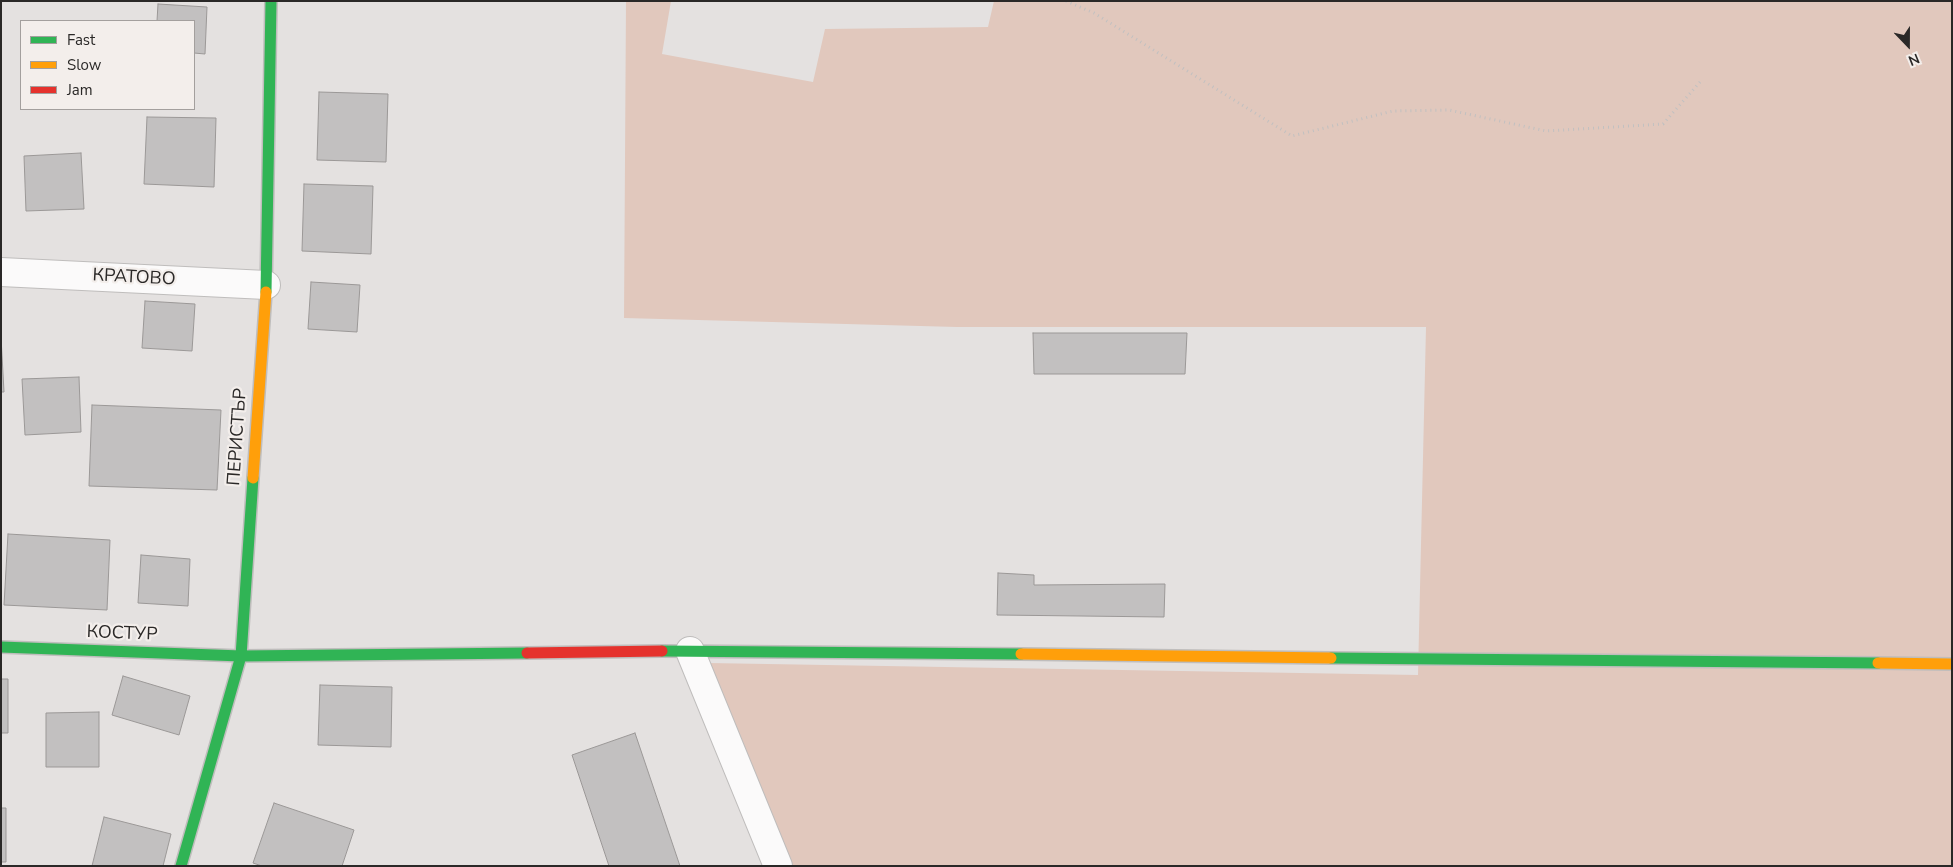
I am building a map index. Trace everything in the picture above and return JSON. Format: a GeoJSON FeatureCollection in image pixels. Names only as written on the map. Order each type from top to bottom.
{"type":"FeatureCollection","features":[{"type":"Feature","properties":{"kind":"street","name":"ПЕРИСТЪР"},"geometry":{"type":"LineString","coordinates":[[180,866],[241,656],[266,285],[271,1]]}},
{"type":"Feature","properties":{"kind":"street","name":"КРАТОВО"},"geometry":{"type":"LineString","coordinates":[[1,272],[266,285]]}},
{"type":"Feature","properties":{"kind":"street","name":"КОСТУР"},"geometry":{"type":"LineString","coordinates":[[1,647],[241,656],[690,651],[1952,664]]}},
{"type":"Feature","properties":{"kind":"street"},"geometry":{"type":"LineString","coordinates":[[690,651],[778,866]]}},
{"type":"Feature","properties":{"kind":"path"},"geometry":{"type":"LineString","coordinates":[[1066,1],[1094,13],[1292,136],[1394,111],[1449,110],[1546,131],[1663,124],[1701,81]]}},
{"type":"Feature","properties":{"kind":"shaded area"},"geometry":{"type":"Polygon","coordinates":[[[626,1],[671,1],[662,54],[813,82],[825,29],[988,27],[994,1],[1952,1],[1952,866],[789,866],[708,663],[1418,675],[1426,327],[957,327],[624,318],[626,1]]]}},
{"type":"Feature","properties":{"kind":"building"},"geometry":{"type":"Polygon","coordinates":[[[158,4],[207,7],[205,54],[195,53],[195,20],[157,20],[158,4]]]}},
{"type":"Feature","properties":{"kind":"building"},"geometry":{"type":"Polygon","coordinates":[[[319,92],[388,94],[386,162],[317,160],[319,92]]]}},
{"type":"Feature","properties":{"kind":"building"},"geometry":{"type":"Polygon","coordinates":[[[147,117],[216,118],[214,187],[144,184],[147,117]]]}},
{"type":"Feature","properties":{"kind":"building"},"geometry":{"type":"Polygon","coordinates":[[[81,153],[84,209],[26,211],[24,156],[81,153]]]}},
{"type":"Feature","properties":{"kind":"building"},"geometry":{"type":"Polygon","coordinates":[[[304,184],[373,186],[371,254],[302,251],[304,184]]]}},
{"type":"Feature","properties":{"kind":"building"},"geometry":{"type":"Polygon","coordinates":[[[311,282],[360,285],[357,332],[308,329],[311,282]]]}},
{"type":"Feature","properties":{"kind":"building"},"geometry":{"type":"Polygon","coordinates":[[[145,301],[195,304],[192,351],[142,348],[145,301]]]}},
{"type":"Feature","properties":{"kind":"building"},"geometry":{"type":"Polygon","coordinates":[[[1033,333],[1187,333],[1185,374],[1034,374],[1033,333]]]}},
{"type":"Feature","properties":{"kind":"building"},"geometry":{"type":"Polygon","coordinates":[[[1,337],[4,392],[1,392],[1,337]]]}},
{"type":"Feature","properties":{"kind":"building"},"geometry":{"type":"Polygon","coordinates":[[[79,377],[81,432],[25,435],[22,379],[79,377]]]}},
{"type":"Feature","properties":{"kind":"building"},"geometry":{"type":"Polygon","coordinates":[[[92,405],[221,410],[217,490],[89,486],[92,405]]]}},
{"type":"Feature","properties":{"kind":"building"},"geometry":{"type":"Polygon","coordinates":[[[8,534],[110,540],[107,610],[4,605],[8,534]]]}},
{"type":"Feature","properties":{"kind":"building"},"geometry":{"type":"Polygon","coordinates":[[[141,555],[190,559],[188,606],[138,603],[141,555]]]}},
{"type":"Feature","properties":{"kind":"building"},"geometry":{"type":"Polygon","coordinates":[[[998,573],[1034,575],[1034,585],[1165,584],[1164,617],[997,615],[998,573]]]}},
{"type":"Feature","properties":{"kind":"building"},"geometry":{"type":"Polygon","coordinates":[[[123,676],[190,696],[179,735],[112,715],[123,676]]]}},
{"type":"Feature","properties":{"kind":"building"},"geometry":{"type":"Polygon","coordinates":[[[1,679],[8,679],[8,733],[1,733],[1,679]]]}},
{"type":"Feature","properties":{"kind":"building"},"geometry":{"type":"Polygon","coordinates":[[[320,685],[392,687],[391,747],[318,745],[320,685]]]}},
{"type":"Feature","properties":{"kind":"building"},"geometry":{"type":"Polygon","coordinates":[[[99,712],[99,767],[46,767],[46,713],[99,712]]]}},
{"type":"Feature","properties":{"kind":"building"},"geometry":{"type":"Polygon","coordinates":[[[635,733],[680,866],[609,866],[572,755],[635,733]]]}},
{"type":"Feature","properties":{"kind":"building"},"geometry":{"type":"Polygon","coordinates":[[[274,803],[354,830],[342,866],[262,866],[253,863],[274,803]]]}},
{"type":"Feature","properties":{"kind":"building"},"geometry":{"type":"Polygon","coordinates":[[[1,808],[6,808],[6,862],[1,862],[1,808]]]}},
{"type":"Feature","properties":{"kind":"building"},"geometry":{"type":"Polygon","coordinates":[[[104,817],[171,834],[163,866],[92,866],[104,817]]]}},
{"type":"Feature","properties":{"kind":"traffic: fast"},"geometry":{"type":"LineString","coordinates":[[266,292],[271,1]]}},
{"type":"Feature","properties":{"kind":"traffic: fast"},"geometry":{"type":"LineString","coordinates":[[181,866],[241,656],[253,478]]}},
{"type":"Feature","properties":{"kind":"traffic: fast"},"geometry":{"type":"LineString","coordinates":[[1,647],[241,656],[527,653]]}},
{"type":"Feature","properties":{"kind":"traffic: fast"},"geometry":{"type":"LineString","coordinates":[[662,651],[1021,654]]}},
{"type":"Feature","properties":{"kind":"traffic: fast"},"geometry":{"type":"LineString","coordinates":[[1331,658],[1878,663]]}},
{"type":"Feature","properties":{"kind":"traffic: slow"},"geometry":{"type":"LineString","coordinates":[[253,478],[266,292]]}},
{"type":"Feature","properties":{"kind":"traffic: slow"},"geometry":{"type":"LineString","coordinates":[[1021,654],[1331,658]]}},
{"type":"Feature","properties":{"kind":"traffic: slow"},"geometry":{"type":"LineString","coordinates":[[1878,663],[1952,664]]}},
{"type":"Feature","properties":{"kind":"traffic: jam"},"geometry":{"type":"LineString","coordinates":[[527,653],[662,651]]}}]}
